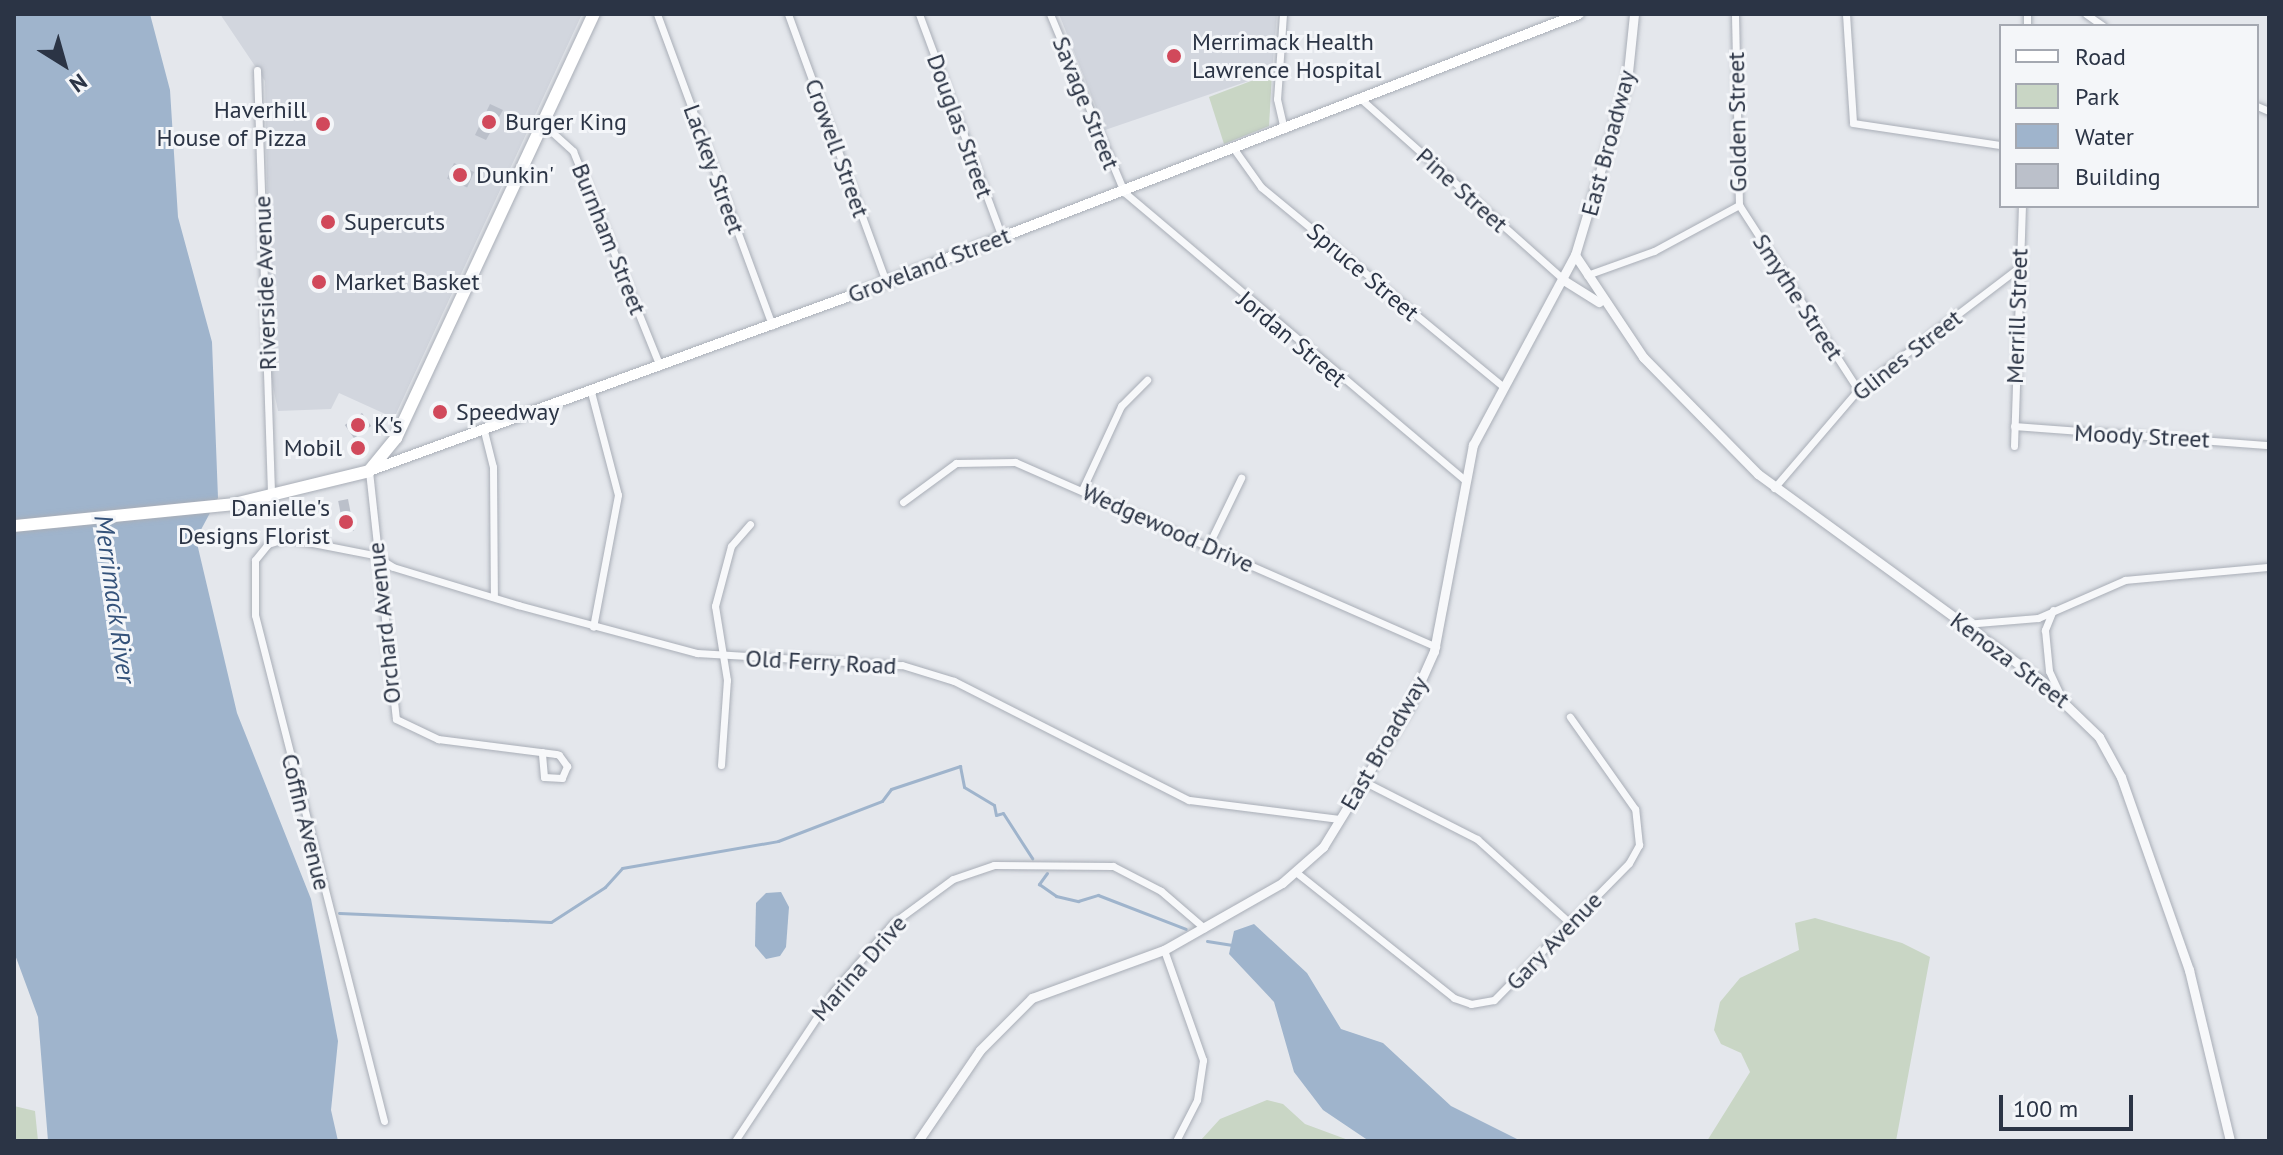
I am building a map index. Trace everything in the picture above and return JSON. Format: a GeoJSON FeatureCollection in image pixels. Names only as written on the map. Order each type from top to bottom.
{"type":"FeatureCollection","features":[{"type":"Feature","properties":{"kind":"main road"},"geometry":{"type":"LineString","coordinates":[[369,471],[396,438],[594,14]]}},
{"type":"Feature","properties":{"kind":"main road","name":"Groveland Street"},"geometry":{"type":"LineString","coordinates":[[14,526],[234,504],[369,471],[886,282],[1579,14]]}},
{"type":"Feature","properties":{"kind":"street","name":"Lackey Street"},"geometry":{"type":"LineString","coordinates":[[657,14],[772,325]]}},
{"type":"Feature","properties":{"kind":"street","name":"Crowell Street"},"geometry":{"type":"LineString","coordinates":[[788,14],[886,282]]}},
{"type":"Feature","properties":{"kind":"street","name":"Douglas Street"},"geometry":{"type":"LineString","coordinates":[[919,14],[1002,237]]}},
{"type":"Feature","properties":{"kind":"street","name":"Savage Street"},"geometry":{"type":"LineString","coordinates":[[1050,14],[1124,192]]}},
{"type":"Feature","properties":{"kind":"street"},"geometry":{"type":"LineString","coordinates":[[1283,14],[1277,99],[1284,129]]}},
{"type":"Feature","properties":{"kind":"street","name":"East Broadway"},"geometry":{"type":"LineString","coordinates":[[918,1141],[980,1050],[1032,998],[1164,950],[1204,928],[1297,873],[1340,819],[1410,705],[1436,647],[1473,445],[1502,386],[1565,281],[1575,255],[1627,82],[1634,14]]}},
{"type":"Feature","properties":{"kind":"street","name":"Golden Street"},"geometry":{"type":"LineString","coordinates":[[1587,275],[1654,251],[1739,205],[1735,14]]}},
{"type":"Feature","properties":{"kind":"street"},"geometry":{"type":"LineString","coordinates":[[1846,14],[1853,123],[1999,145]]}},
{"type":"Feature","properties":{"kind":"street","name":"Riverside Avenue"},"geometry":{"type":"LineString","coordinates":[[257,70],[271,495]]}},
{"type":"Feature","properties":{"kind":"street","name":"Pine Street"},"geometry":{"type":"LineString","coordinates":[[1361,99],[1565,281]]}},
{"type":"Feature","properties":{"kind":"street","name":"Burnham Street"},"geometry":{"type":"LineString","coordinates":[[542,123],[573,151],[660,366]]}},
{"type":"Feature","properties":{"kind":"street","name":"Spruce Street"},"geometry":{"type":"LineString","coordinates":[[1234,149],[1261,187],[1502,386]]}},
{"type":"Feature","properties":{"kind":"street","name":"Jordan Street"},"geometry":{"type":"LineString","coordinates":[[1124,192],[1240,297],[1465,480]]}},
{"type":"Feature","properties":{"kind":"street","name":"Smythe Street"},"geometry":{"type":"LineString","coordinates":[[1739,205],[1858,390]]}},
{"type":"Feature","properties":{"kind":"street","name":"Merrill Street"},"geometry":{"type":"LineString","coordinates":[[2014,446],[2017,269],[2022,208]]}},
{"type":"Feature","properties":{"kind":"street","name":"Kenoza Street"},"geometry":{"type":"LineString","coordinates":[[1575,255],[1602,304],[1664,382],[1774,488],[2060,695],[2099,737],[2129,796],[2189,970],[2230,1141]]}},
{"type":"Feature","properties":{"kind":"street","name":"Glines Street"},"geometry":{"type":"LineString","coordinates":[[1774,488],[1858,390],[2017,269]]}},
{"type":"Feature","properties":{"kind":"street","name":"Kenoza Street"},"geometry":{"type":"LineString","coordinates":[[1565,281],[1602,304]]}},
{"type":"Feature","properties":{"kind":"street"},"geometry":{"type":"LineString","coordinates":[[1082,490],[1121,406],[1147,380]]}},
{"type":"Feature","properties":{"kind":"street"},"geometry":{"type":"LineString","coordinates":[[591,392],[618,495],[593,627]]}},
{"type":"Feature","properties":{"kind":"street","name":"Moody Street"},"geometry":{"type":"LineString","coordinates":[[2014,426],[2269,445]]}},
{"type":"Feature","properties":{"kind":"street"},"geometry":{"type":"LineString","coordinates":[[484,431],[493,467],[494,597]]}},
{"type":"Feature","properties":{"kind":"street","name":"Wedgewood Drive"},"geometry":{"type":"LineString","coordinates":[[903,502],[946,467],[984,459],[1015,462],[1436,647]]}},
{"type":"Feature","properties":{"kind":"street","name":"Orchard Avenue"},"geometry":{"type":"LineString","coordinates":[[369,471],[374,555],[396,719],[438,739],[542,752]]}},
{"type":"Feature","properties":{"kind":"street"},"geometry":{"type":"LineString","coordinates":[[1208,546],[1241,478]]}},
{"type":"Feature","properties":{"kind":"street"},"geometry":{"type":"LineString","coordinates":[[721,765],[727,680],[715,606],[731,546],[750,524]]}},
{"type":"Feature","properties":{"kind":"street","name":"Old Ferry Road"},"geometry":{"type":"LineString","coordinates":[[287,538],[374,555],[393,567],[593,627],[723,657],[902,665],[954,681],[1189,800],[1340,819]]}},
{"type":"Feature","properties":{"kind":"street","name":"Coffin Avenue"},"geometry":{"type":"LineString","coordinates":[[287,538],[268,544],[255,560],[255,615],[384,1121]]}},
{"type":"Feature","properties":{"kind":"street"},"geometry":{"type":"LineString","coordinates":[[1962,624],[2029,620],[2125,580],[2269,567]]}},
{"type":"Feature","properties":{"kind":"street"},"geometry":{"type":"LineString","coordinates":[[2053,610],[2045,630],[2049,671],[2060,695]]}},
{"type":"Feature","properties":{"kind":"street","name":"Gary Avenue"},"geometry":{"type":"LineString","coordinates":[[1297,873],[1436,985],[1471,1004],[1505,993],[1629,863],[1642,830],[1627,797],[1570,717]]}},
{"type":"Feature","properties":{"kind":"street"},"geometry":{"type":"LineString","coordinates":[[542,752],[565,760],[562,778],[544,777],[542,752]]}},
{"type":"Feature","properties":{"kind":"street"},"geometry":{"type":"LineString","coordinates":[[1363,781],[1477,839],[1571,924]]}},
{"type":"Feature","properties":{"kind":"street","name":"Marina Drive"},"geometry":{"type":"LineString","coordinates":[[735,1141],[810,1024],[864,955],[893,923],[953,879],[994,865],[1113,866],[1161,891],[1204,928]]}},
{"type":"Feature","properties":{"kind":"street"},"geometry":{"type":"LineString","coordinates":[[1164,950],[1203,1060],[1200,1093],[1176,1141]]}},
{"type":"Feature","properties":{"kind":"shaded area"},"geometry":{"type":"Polygon","coordinates":[[[220,14],[582,14],[394,418],[339,393],[331,409],[278,411],[271,377],[265,81],[220,14]]]}},
{"type":"Feature","properties":{"kind":"shaded area","name":"Merrimack Health Lawrence Hospital"},"geometry":{"type":"Polygon","coordinates":[[[1059,14],[1277,14],[1272,73],[1105,130],[1059,14]]]}},
{"type":"Feature","properties":{"kind":"green space"},"geometry":{"type":"Polygon","coordinates":[[[1272,73],[1269,126],[1224,144],[1209,97],[1272,73]]]}},
{"type":"Feature","properties":{"kind":"green space"},"geometry":{"type":"Polygon","coordinates":[[[1815,918],[1902,943],[1930,957],[1896,1141],[1707,1141],[1750,1072],[1741,1053],[1721,1044],[1714,1030],[1720,1002],[1740,978],[1799,950],[1795,923],[1815,918]]]}},
{"type":"Feature","properties":{"kind":"green space"},"geometry":{"type":"Polygon","coordinates":[[[1267,1100],[1283,1104],[1305,1124],[1351,1141],[1200,1141],[1220,1119],[1267,1100]]]}},
{"type":"Feature","properties":{"kind":"green space"},"geometry":{"type":"Polygon","coordinates":[[[14,1106],[35,1111],[38,1141],[14,1141],[14,1106]]]}},
{"type":"Feature","properties":{"kind":"water","name":"Merrimack River"},"geometry":{"type":"Polygon","coordinates":[[[14,14],[150,14],[170,90],[178,217],[212,342],[218,498],[196,539],[237,713],[311,899],[338,1041],[331,1110],[338,1141],[48,1141],[38,1017],[14,952],[14,14]]]}},
{"type":"Feature","properties":{"kind":"water"},"geometry":{"type":"Polygon","coordinates":[[[781,892],[789,907],[786,947],[780,956],[766,959],[755,946],[756,903],[766,893],[781,892]]]}},
{"type":"Feature","properties":{"kind":"water"},"geometry":{"type":"Polygon","coordinates":[[[1254,924],[1307,973],[1341,1029],[1383,1043],[1451,1106],[1521,1141],[1369,1141],[1323,1110],[1294,1072],[1274,1002],[1229,954],[1234,931],[1254,924]]]}},
{"type":"Feature","properties":{"kind":"building","name":"Burger King"},"geometry":{"type":"Polygon","coordinates":[[[490,104],[503,110],[486,140],[475,135],[490,104]]]}},
{"type":"Feature","properties":{"kind":"building","name":"Dunkin'"},"geometry":{"type":"Polygon","coordinates":[[[454,163],[474,172],[467,187],[447,179],[454,163]]]}},
{"type":"Feature","properties":{"kind":"building","name":"K's"},"geometry":{"type":"Polygon","coordinates":[[[362,413],[371,426],[354,438],[345,425],[362,413]]]}},
{"type":"Feature","properties":{"kind":"building","name":"Danielle's Designs Florist"},"geometry":{"type":"Polygon","coordinates":[[[348,499],[354,530],[344,532],[338,501],[348,499]]]}},
{"type":"Feature","properties":{"kind":"waterway"},"geometry":{"type":"LineString","coordinates":[[339,913],[551,922],[605,887],[622,868],[778,841],[882,801],[891,789],[960,766],[964,787],[994,805],[996,815],[1003,813],[1032,858]]}},
{"type":"Feature","properties":{"kind":"waterway"},"geometry":{"type":"LineString","coordinates":[[1047,873],[1039,884],[1056,896],[1078,901],[1098,895],[1186,929]]}},
{"type":"Feature","properties":{"kind":"waterway"},"geometry":{"type":"LineString","coordinates":[[1207,941],[1231,945]]}},
{"type":"Feature","properties":{"kind":"place","name":"Merrimack Health Lawrence Hospital"},"geometry":{"type":"Point","coordinates":[1174,56]}},
{"type":"Feature","properties":{"kind":"place","name":"Burger King"},"geometry":{"type":"Point","coordinates":[489,122]}},
{"type":"Feature","properties":{"kind":"place","name":"Haverhill House of Pizza"},"geometry":{"type":"Point","coordinates":[323,124]}},
{"type":"Feature","properties":{"kind":"place","name":"Dunkin'"},"geometry":{"type":"Point","coordinates":[460,175]}},
{"type":"Feature","properties":{"kind":"place","name":"Supercuts"},"geometry":{"type":"Point","coordinates":[328,222]}},
{"type":"Feature","properties":{"kind":"place","name":"Market Basket"},"geometry":{"type":"Point","coordinates":[319,282]}},
{"type":"Feature","properties":{"kind":"place","name":"Speedway"},"geometry":{"type":"Point","coordinates":[440,412]}},
{"type":"Feature","properties":{"kind":"place","name":"K's"},"geometry":{"type":"Point","coordinates":[358,425]}},
{"type":"Feature","properties":{"kind":"place","name":"Mobil"},"geometry":{"type":"Point","coordinates":[358,448]}},
{"type":"Feature","properties":{"kind":"place","name":"Danielle's Designs Florist"},"geometry":{"type":"Point","coordinates":[346,522]}}]}
